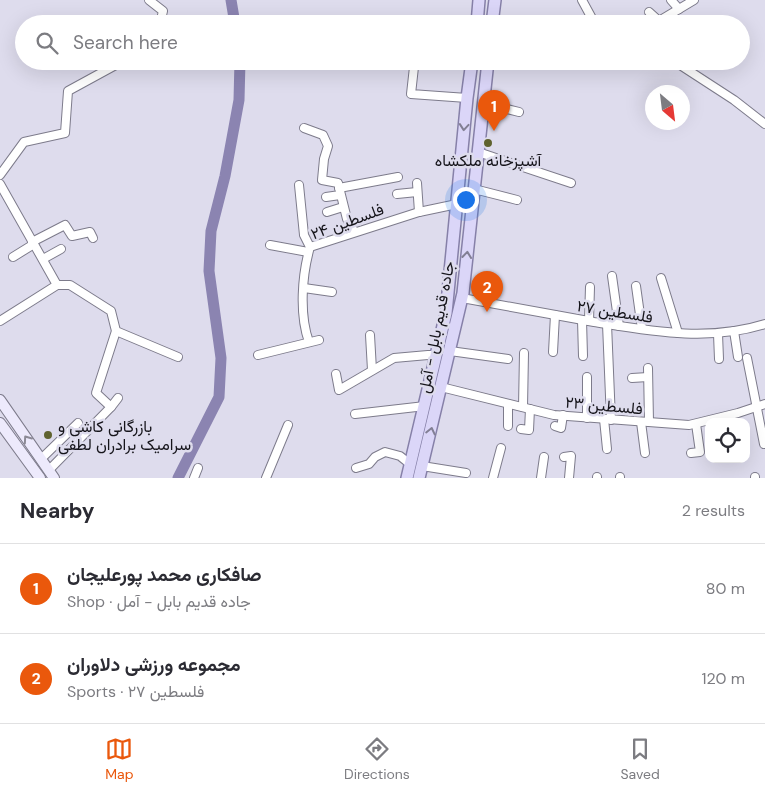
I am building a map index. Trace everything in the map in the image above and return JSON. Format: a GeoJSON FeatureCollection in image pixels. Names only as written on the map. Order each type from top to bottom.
{"type":"FeatureCollection","features":[{"type":"Feature","properties":{"kind":"main road"},"geometry":{"type":"LineString","coordinates":[[478,15],[479,0]]}},
{"type":"Feature","properties":{"kind":"main road"},"geometry":{"type":"LineString","coordinates":[[493,15],[495,0]]}},
{"type":"Feature","properties":{"kind":"main road"},"geometry":{"type":"LineString","coordinates":[[407,478],[416,465],[424,406],[446,314],[471,70]]}},
{"type":"Feature","properties":{"kind":"main road","name":"جاده قدیم بابل - آمل"},"geometry":{"type":"LineString","coordinates":[[419,478],[416,465],[441,387],[462,298],[487,70]]}},
{"type":"Feature","properties":{"kind":"main road"},"geometry":{"type":"LineString","coordinates":[[0,400],[51,474]]}},
{"type":"Feature","properties":{"kind":"main road"},"geometry":{"type":"LineString","coordinates":[[0,423],[40,478]]}},
{"type":"Feature","properties":{"kind":"street"},"geometry":{"type":"LineString","coordinates":[[149,0],[163,11],[162,15]]}},
{"type":"Feature","properties":{"kind":"street"},"geometry":{"type":"LineString","coordinates":[[582,0],[590,15]]}},
{"type":"Feature","properties":{"kind":"street"},"geometry":{"type":"LineString","coordinates":[[671,0],[679,9]]}},
{"type":"Feature","properties":{"kind":"street"},"geometry":{"type":"LineString","coordinates":[[668,15],[694,0]]}},
{"type":"Feature","properties":{"kind":"street"},"geometry":{"type":"LineString","coordinates":[[0,175],[24,142],[65,133],[68,91],[106,70]]}},
{"type":"Feature","properties":{"kind":"street"},"geometry":{"type":"LineString","coordinates":[[414,70],[410,94],[467,98]]}},
{"type":"Feature","properties":{"kind":"street"},"geometry":{"type":"LineString","coordinates":[[688,70],[734,100],[765,124]]}},
{"type":"Feature","properties":{"kind":"street"},"geometry":{"type":"LineString","coordinates":[[483,103],[519,112]]}},
{"type":"Feature","properties":{"kind":"street"},"geometry":{"type":"LineString","coordinates":[[304,128],[323,135],[328,146],[324,159],[322,180],[338,183],[347,219],[354,231]]}},
{"type":"Feature","properties":{"kind":"street"},"geometry":{"type":"LineString","coordinates":[[478,152],[571,183]]}},
{"type":"Feature","properties":{"kind":"street"},"geometry":{"type":"LineString","coordinates":[[326,197],[339,191],[398,177]]}},
{"type":"Feature","properties":{"kind":"street"},"geometry":{"type":"LineString","coordinates":[[417,183],[418,212]]}},
{"type":"Feature","properties":{"kind":"street"},"geometry":{"type":"LineString","coordinates":[[0,184],[57,285]]}},
{"type":"Feature","properties":{"kind":"street"},"geometry":{"type":"LineString","coordinates":[[270,245],[309,249],[304,235],[298,184]]}},
{"type":"Feature","properties":{"kind":"street"},"geometry":{"type":"LineString","coordinates":[[474,189],[517,200]]}},
{"type":"Feature","properties":{"kind":"street"},"geometry":{"type":"LineString","coordinates":[[397,194],[417,192]]}},
{"type":"Feature","properties":{"kind":"street","name":"فلسطین ۲۴"},"geometry":{"type":"LineString","coordinates":[[309,342],[302,308],[309,249],[354,231],[418,212],[457,204]]}},
{"type":"Feature","properties":{"kind":"street"},"geometry":{"type":"LineString","coordinates":[[327,212],[344,207]]}},
{"type":"Feature","properties":{"kind":"street"},"geometry":{"type":"LineString","coordinates":[[13,257],[65,225],[72,236],[90,232],[93,238]]}},
{"type":"Feature","properties":{"kind":"street"},"geometry":{"type":"LineString","coordinates":[[43,259],[61,249]]}},
{"type":"Feature","properties":{"kind":"street"},"geometry":{"type":"LineString","coordinates":[[612,276],[619,326]]}},
{"type":"Feature","properties":{"kind":"street"},"geometry":{"type":"LineString","coordinates":[[661,278],[678,333]]}},
{"type":"Feature","properties":{"kind":"street"},"geometry":{"type":"LineString","coordinates":[[0,321],[57,285],[70,284],[111,311],[116,331],[96,393],[111,407]]}},
{"type":"Feature","properties":{"kind":"street"},"geometry":{"type":"LineString","coordinates":[[636,286],[642,329]]}},
{"type":"Feature","properties":{"kind":"street"},"geometry":{"type":"LineString","coordinates":[[583,356],[590,287]]}},
{"type":"Feature","properties":{"kind":"street"},"geometry":{"type":"LineString","coordinates":[[304,288],[332,292]]}},
{"type":"Feature","properties":{"kind":"street","name":"فلسطین ۲۷"},"geometry":{"type":"LineString","coordinates":[[462,298],[619,326],[678,333],[718,334],[765,324]]}},
{"type":"Feature","properties":{"kind":"street"},"geometry":{"type":"LineString","coordinates":[[553,352],[555,315]]}},
{"type":"Feature","properties":{"kind":"street"},"geometry":{"type":"LineString","coordinates":[[607,324],[607,449]]}},
{"type":"Feature","properties":{"kind":"street"},"geometry":{"type":"LineString","coordinates":[[116,331],[178,356]]}},
{"type":"Feature","properties":{"kind":"street"},"geometry":{"type":"LineString","coordinates":[[734,331],[738,357]]}},
{"type":"Feature","properties":{"kind":"street"},"geometry":{"type":"LineString","coordinates":[[718,334],[719,359]]}},
{"type":"Feature","properties":{"kind":"street"},"geometry":{"type":"LineString","coordinates":[[370,335],[372,370]]}},
{"type":"Feature","properties":{"kind":"street"},"geometry":{"type":"LineString","coordinates":[[258,355],[318,340]]}},
{"type":"Feature","properties":{"kind":"street"},"geometry":{"type":"LineString","coordinates":[[450,351],[508,359]]}},
{"type":"Feature","properties":{"kind":"street"},"geometry":{"type":"LineString","coordinates":[[521,429],[529,430],[526,408],[524,353]]}},
{"type":"Feature","properties":{"kind":"street"},"geometry":{"type":"LineString","coordinates":[[336,374],[339,390],[394,358],[437,355]]}},
{"type":"Feature","properties":{"kind":"street"},"geometry":{"type":"LineString","coordinates":[[747,358],[764,444]]}},
{"type":"Feature","properties":{"kind":"street"},"geometry":{"type":"LineString","coordinates":[[632,378],[648,373],[645,453]]}},
{"type":"Feature","properties":{"kind":"street"},"geometry":{"type":"LineString","coordinates":[[587,377],[587,418]]}},
{"type":"Feature","properties":{"kind":"street","name":"فلسطین ۲۳"},"geometry":{"type":"LineString","coordinates":[[441,387],[563,416],[689,425],[705,424]]}},
{"type":"Feature","properties":{"kind":"street"},"geometry":{"type":"LineString","coordinates":[[51,474],[118,398]]}},
{"type":"Feature","properties":{"kind":"street"},"geometry":{"type":"LineString","coordinates":[[508,404],[508,426]]}},
{"type":"Feature","properties":{"kind":"street","name":"فلسطین ۲۳"},"geometry":{"type":"LineString","coordinates":[[735,418],[765,404]]}},
{"type":"Feature","properties":{"kind":"street"},"geometry":{"type":"LineString","coordinates":[[355,414],[424,406]]}},
{"type":"Feature","properties":{"kind":"street"},"geometry":{"type":"LineString","coordinates":[[555,426],[561,428],[563,416]]}},
{"type":"Feature","properties":{"kind":"street"},"geometry":{"type":"LineString","coordinates":[[41,459],[78,423]]}},
{"type":"Feature","properties":{"kind":"street"},"geometry":{"type":"LineString","coordinates":[[691,453],[700,452],[696,424]]}},
{"type":"Feature","properties":{"kind":"street"},"geometry":{"type":"LineString","coordinates":[[266,478],[288,425]]}},
{"type":"Feature","properties":{"kind":"street"},"geometry":{"type":"LineString","coordinates":[[493,478],[501,448]]}},
{"type":"Feature","properties":{"kind":"street"},"geometry":{"type":"LineString","coordinates":[[356,468],[369,464],[375,457],[385,452],[400,456],[416,465],[466,473]]}},
{"type":"Feature","properties":{"kind":"street"},"geometry":{"type":"LineString","coordinates":[[564,457],[571,456],[569,478]]}},
{"type":"Feature","properties":{"kind":"street"},"geometry":{"type":"LineString","coordinates":[[541,478],[544,458]]}},
{"type":"Feature","properties":{"kind":"street"},"geometry":{"type":"LineString","coordinates":[[194,478],[198,468]]}},
{"type":"Feature","properties":{"kind":"waterway"},"geometry":{"type":"LineString","coordinates":[[231,0],[234,15]]}},
{"type":"Feature","properties":{"kind":"waterway"},"geometry":{"type":"LineString","coordinates":[[178,478],[219,397],[221,358],[209,271],[211,231],[225,176],[239,100],[240,70]]}},
{"type":"Feature","properties":{"kind":"place","name":"صافکاری محمد پورعلیجان"},"geometry":{"type":"Point","coordinates":[494,131]}},
{"type":"Feature","properties":{"kind":"place","name":"آشپزخانه ملکشاه"},"geometry":{"type":"Point","coordinates":[488,143]}},
{"type":"Feature","properties":{"kind":"place","name":"مجموعه ورزشی دلاوران"},"geometry":{"type":"Point","coordinates":[487,312]}},
{"type":"Feature","properties":{"kind":"place","name":"بازرگانی کاشی و سرامیک برادران لطفی"},"geometry":{"type":"Point","coordinates":[48,435]}}]}
